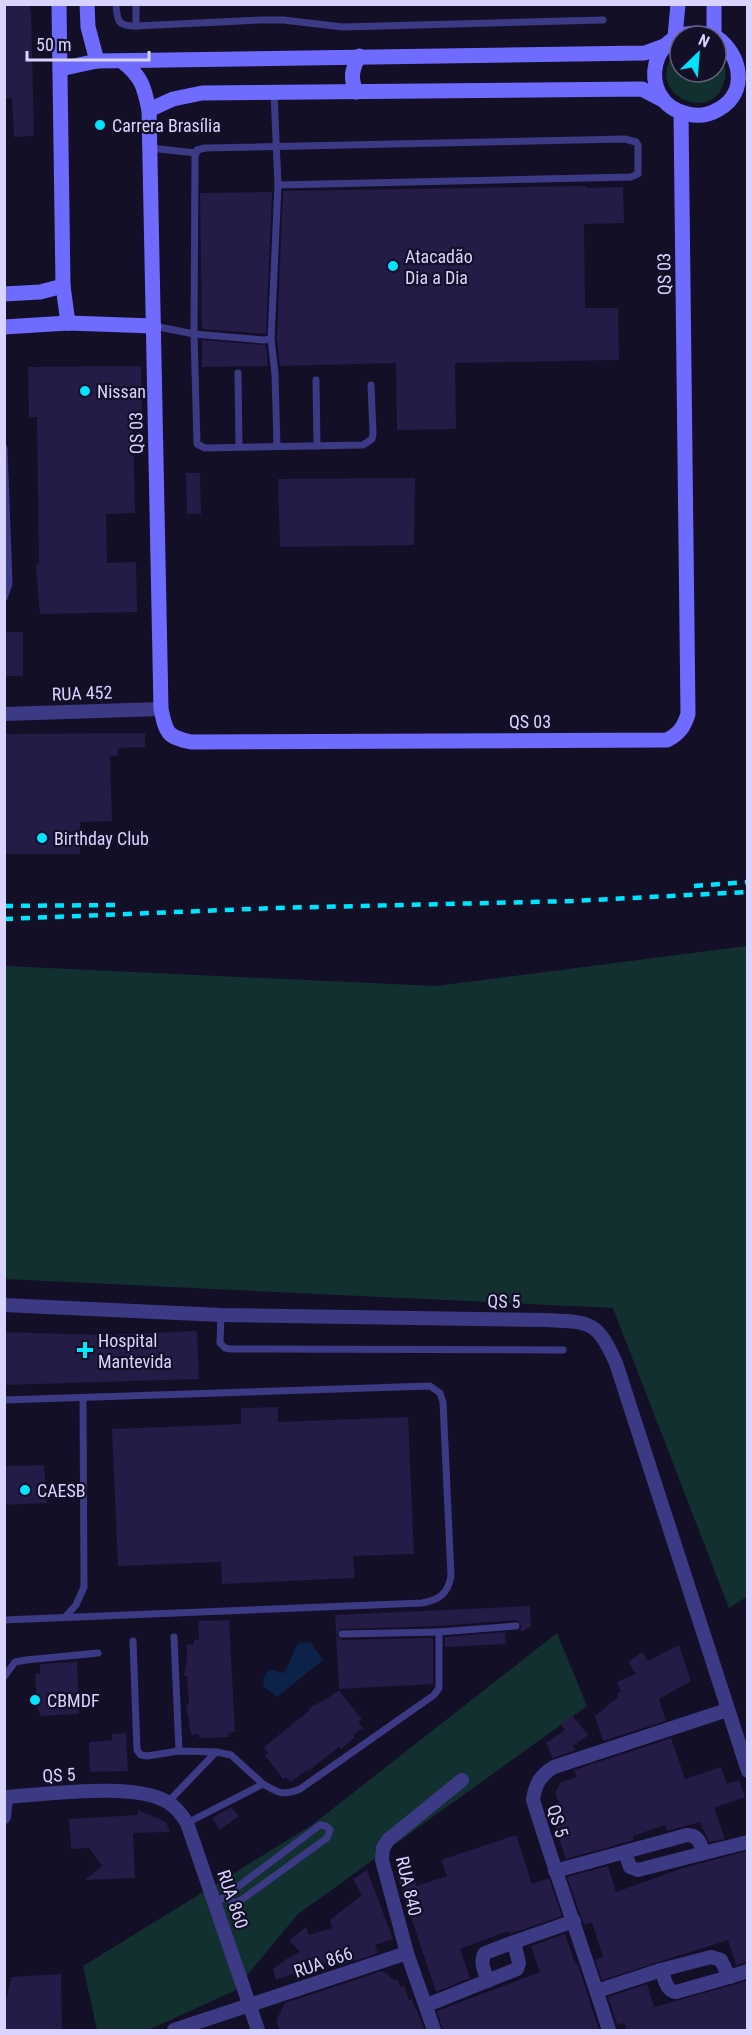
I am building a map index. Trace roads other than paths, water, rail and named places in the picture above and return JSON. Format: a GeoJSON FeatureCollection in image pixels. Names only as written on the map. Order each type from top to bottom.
{"type":"FeatureCollection","features":[{"type":"Feature","properties":{"kind":"main road"},"geometry":{"type":"LineString","coordinates":[[59,4],[63,286],[68,323]]}},
{"type":"Feature","properties":{"kind":"main road"},"geometry":{"type":"LineString","coordinates":[[87,4],[88,27],[97,61]]}},
{"type":"Feature","properties":{"kind":"main road"},"geometry":{"type":"LineString","coordinates":[[674,24],[678,4]]}},
{"type":"Feature","properties":{"kind":"main road"},"geometry":{"type":"LineString","coordinates":[[714,4],[715,24]]}},
{"type":"Feature","properties":{"kind":"main road"},"geometry":{"type":"LineString","coordinates":[[60,69],[97,61],[645,52],[668,43]]}},
{"type":"Feature","properties":{"kind":"main road"},"geometry":{"type":"LineString","coordinates":[[668,44],[657,58],[654,73],[656,87],[663,100],[671,108],[695,116],[709,114],[722,107],[732,97],[737,84],[738,70],[734,56],[728,47]]}},
{"type":"Feature","properties":{"kind":"main road"},"geometry":{"type":"LineString","coordinates":[[356,92],[351,80],[352,69],[359,56]]}},
{"type":"Feature","properties":{"kind":"main road","name":"QS 03"},"geometry":{"type":"LineString","coordinates":[[123,62],[136,72],[144,88],[149,110],[161,709],[165,729],[173,736],[191,742],[667,740],[677,735],[688,714],[681,113]]}},
{"type":"Feature","properties":{"kind":"main road"},"geometry":{"type":"LineString","coordinates":[[149,110],[173,99],[202,93],[642,89],[663,100]]}},
{"type":"Feature","properties":{"kind":"main road"},"geometry":{"type":"LineString","coordinates":[[4,294],[40,292],[63,286]]}},
{"type":"Feature","properties":{"kind":"main road"},"geometry":{"type":"LineString","coordinates":[[4,327],[68,323],[154,326]]}},
{"type":"Feature","properties":{"kind":"street","name":"RUA 452"},"geometry":{"type":"LineString","coordinates":[[4,714],[161,709]]}},
{"type":"Feature","properties":{"kind":"street","name":"QS 5"},"geometry":{"type":"LineString","coordinates":[[4,1305],[221,1315],[547,1320],[581,1322],[591,1325],[600,1333],[616,1363],[747,1771]]}},
{"type":"Feature","properties":{"kind":"street","name":"QS 5"},"geometry":{"type":"LineString","coordinates":[[609,2031],[574,1921],[555,1871],[533,1800],[534,1790],[544,1772],[554,1767],[727,1710]]}},
{"type":"Feature","properties":{"kind":"street","name":"RUA 840"},"geometry":{"type":"LineString","coordinates":[[434,2031],[427,2005],[407,1953],[382,1860],[383,1848],[388,1840],[462,1780]]}},
{"type":"Feature","properties":{"kind":"street","name":"QS 5"},"geometry":{"type":"LineString","coordinates":[[5,1797],[120,1790],[152,1795]]}},
{"type":"Feature","properties":{"kind":"street","name":"RUA 860"},"geometry":{"type":"LineString","coordinates":[[152,1795],[168,1802],[180,1812],[187,1823],[221,1900],[258,2031]]}},
{"type":"Feature","properties":{"kind":"street"},"geometry":{"type":"LineString","coordinates":[[4,1816],[5,1797]]}},
{"type":"Feature","properties":{"kind":"street"},"geometry":{"type":"LineString","coordinates":[[555,1871],[687,1835],[698,1838],[704,1853]]}},
{"type":"Feature","properties":{"kind":"street"},"geometry":{"type":"LineString","coordinates":[[625,1852],[630,1867],[638,1870],[747,1842]]}},
{"type":"Feature","properties":{"kind":"street"},"geometry":{"type":"LineString","coordinates":[[488,1981],[482,1962],[485,1953],[574,1921]]}},
{"type":"Feature","properties":{"kind":"street"},"geometry":{"type":"LineString","coordinates":[[427,2005],[517,1969],[519,1966],[514,1942]]}},
{"type":"Feature","properties":{"kind":"street","name":"RUA 866"},"geometry":{"type":"LineString","coordinates":[[174,2031],[407,1953]]}},
{"type":"Feature","properties":{"kind":"street"},"geometry":{"type":"LineString","coordinates":[[597,1991],[661,1970],[711,1957],[721,1960],[729,1977]]}},
{"type":"Feature","properties":{"kind":"street"},"geometry":{"type":"LineString","coordinates":[[661,1970],[668,1989],[672,1992],[747,1971]]}},
{"type":"Feature","properties":{"kind":"lane"},"geometry":{"type":"LineString","coordinates":[[116,4],[119,22],[122,25],[136,26],[261,20],[283,20],[343,27],[603,20]]}},
{"type":"Feature","properties":{"kind":"lane"},"geometry":{"type":"LineString","coordinates":[[136,4],[136,26]]}},
{"type":"Feature","properties":{"kind":"lane"},"geometry":{"type":"LineString","coordinates":[[274,93],[278,185],[271,339],[276,374],[277,446]]}},
{"type":"Feature","properties":{"kind":"lane"},"geometry":{"type":"LineString","coordinates":[[278,185],[631,177],[638,174],[638,145],[636,142],[625,139],[199,149],[195,153],[194,334],[197,444],[205,448],[363,445],[372,439],[371,385]]}},
{"type":"Feature","properties":{"kind":"lane"},"geometry":{"type":"LineString","coordinates":[[150,148],[195,153]]}},
{"type":"Feature","properties":{"kind":"lane"},"geometry":{"type":"LineString","coordinates":[[154,326],[194,334],[271,339]]}},
{"type":"Feature","properties":{"kind":"lane"},"geometry":{"type":"LineString","coordinates":[[238,373],[239,447]]}},
{"type":"Feature","properties":{"kind":"lane"},"geometry":{"type":"LineString","coordinates":[[316,380],[317,446]]}},
{"type":"Feature","properties":{"kind":"lane"},"geometry":{"type":"LineString","coordinates":[[4,448],[9,584],[4,598]]}},
{"type":"Feature","properties":{"kind":"lane"},"geometry":{"type":"LineString","coordinates":[[221,1315],[220,1343],[225,1348],[231,1349],[563,1350]]}},
{"type":"Feature","properties":{"kind":"lane"},"geometry":{"type":"LineString","coordinates":[[4,1400],[430,1386],[437,1389],[443,1402],[451,1576],[446,1593],[433,1601],[422,1603],[4,1620]]}},
{"type":"Feature","properties":{"kind":"lane"},"geometry":{"type":"LineString","coordinates":[[66,1616],[76,1605],[84,1587],[83,1398]]}},
{"type":"Feature","properties":{"kind":"lane"},"geometry":{"type":"LineString","coordinates":[[342,1634],[439,1632],[516,1626]]}},
{"type":"Feature","properties":{"kind":"lane"},"geometry":{"type":"LineString","coordinates":[[133,1641],[137,1750],[141,1755],[179,1751],[216,1752],[231,1755],[263,1784],[277,1792],[290,1794],[434,1695],[441,1681],[439,1632]]}},
{"type":"Feature","properties":{"kind":"lane"},"geometry":{"type":"LineString","coordinates":[[174,1636],[179,1751]]}},
{"type":"Feature","properties":{"kind":"lane"},"geometry":{"type":"LineString","coordinates":[[4,1677],[15,1662],[98,1653]]}},
{"type":"Feature","properties":{"kind":"lane"},"geometry":{"type":"LineString","coordinates":[[168,1802],[216,1752]]}},
{"type":"Feature","properties":{"kind":"lane"},"geometry":{"type":"LineString","coordinates":[[187,1823],[263,1784]]}},
{"type":"Feature","properties":{"kind":"lane"},"geometry":{"type":"LineString","coordinates":[[320,1825],[330,1830],[327,1838],[237,1903],[221,1900],[320,1825]]}},
{"type":"Feature","properties":{"kind":"water"},"geometry":{"type":"Polygon","coordinates":[[[311,1643],[323,1660],[277,1697],[263,1686],[264,1677],[270,1669],[284,1673],[298,1644],[311,1643]]]}},
{"type":"Feature","properties":{"kind":"railway"},"geometry":{"type":"LineString","coordinates":[[694,886],[748,882]]}},
{"type":"Feature","properties":{"kind":"railway"},"geometry":{"type":"LineString","coordinates":[[4,919],[275,908],[573,901],[748,892]]}},
{"type":"Feature","properties":{"kind":"railway"},"geometry":{"type":"LineString","coordinates":[[4,906],[118,905]]}},
{"type":"Feature","properties":{"kind":"place","name":"Carrera Brasília"},"geometry":{"type":"Point","coordinates":[100,125]}},
{"type":"Feature","properties":{"kind":"place","name":"Atacadão Dia a Dia"},"geometry":{"type":"Point","coordinates":[393,266]}},
{"type":"Feature","properties":{"kind":"place","name":"Nissan"},"geometry":{"type":"Point","coordinates":[85,391]}},
{"type":"Feature","properties":{"kind":"place","name":"Birthday Club"},"geometry":{"type":"Point","coordinates":[42,838]}},
{"type":"Feature","properties":{"kind":"place","name":"Hospital Mantevida"},"geometry":{"type":"Point","coordinates":[85,1350]}},
{"type":"Feature","properties":{"kind":"place","name":"CAESB"},"geometry":{"type":"Point","coordinates":[25,1490]}},
{"type":"Feature","properties":{"kind":"place","name":"CBMDF"},"geometry":{"type":"Point","coordinates":[35,1700]}}]}
